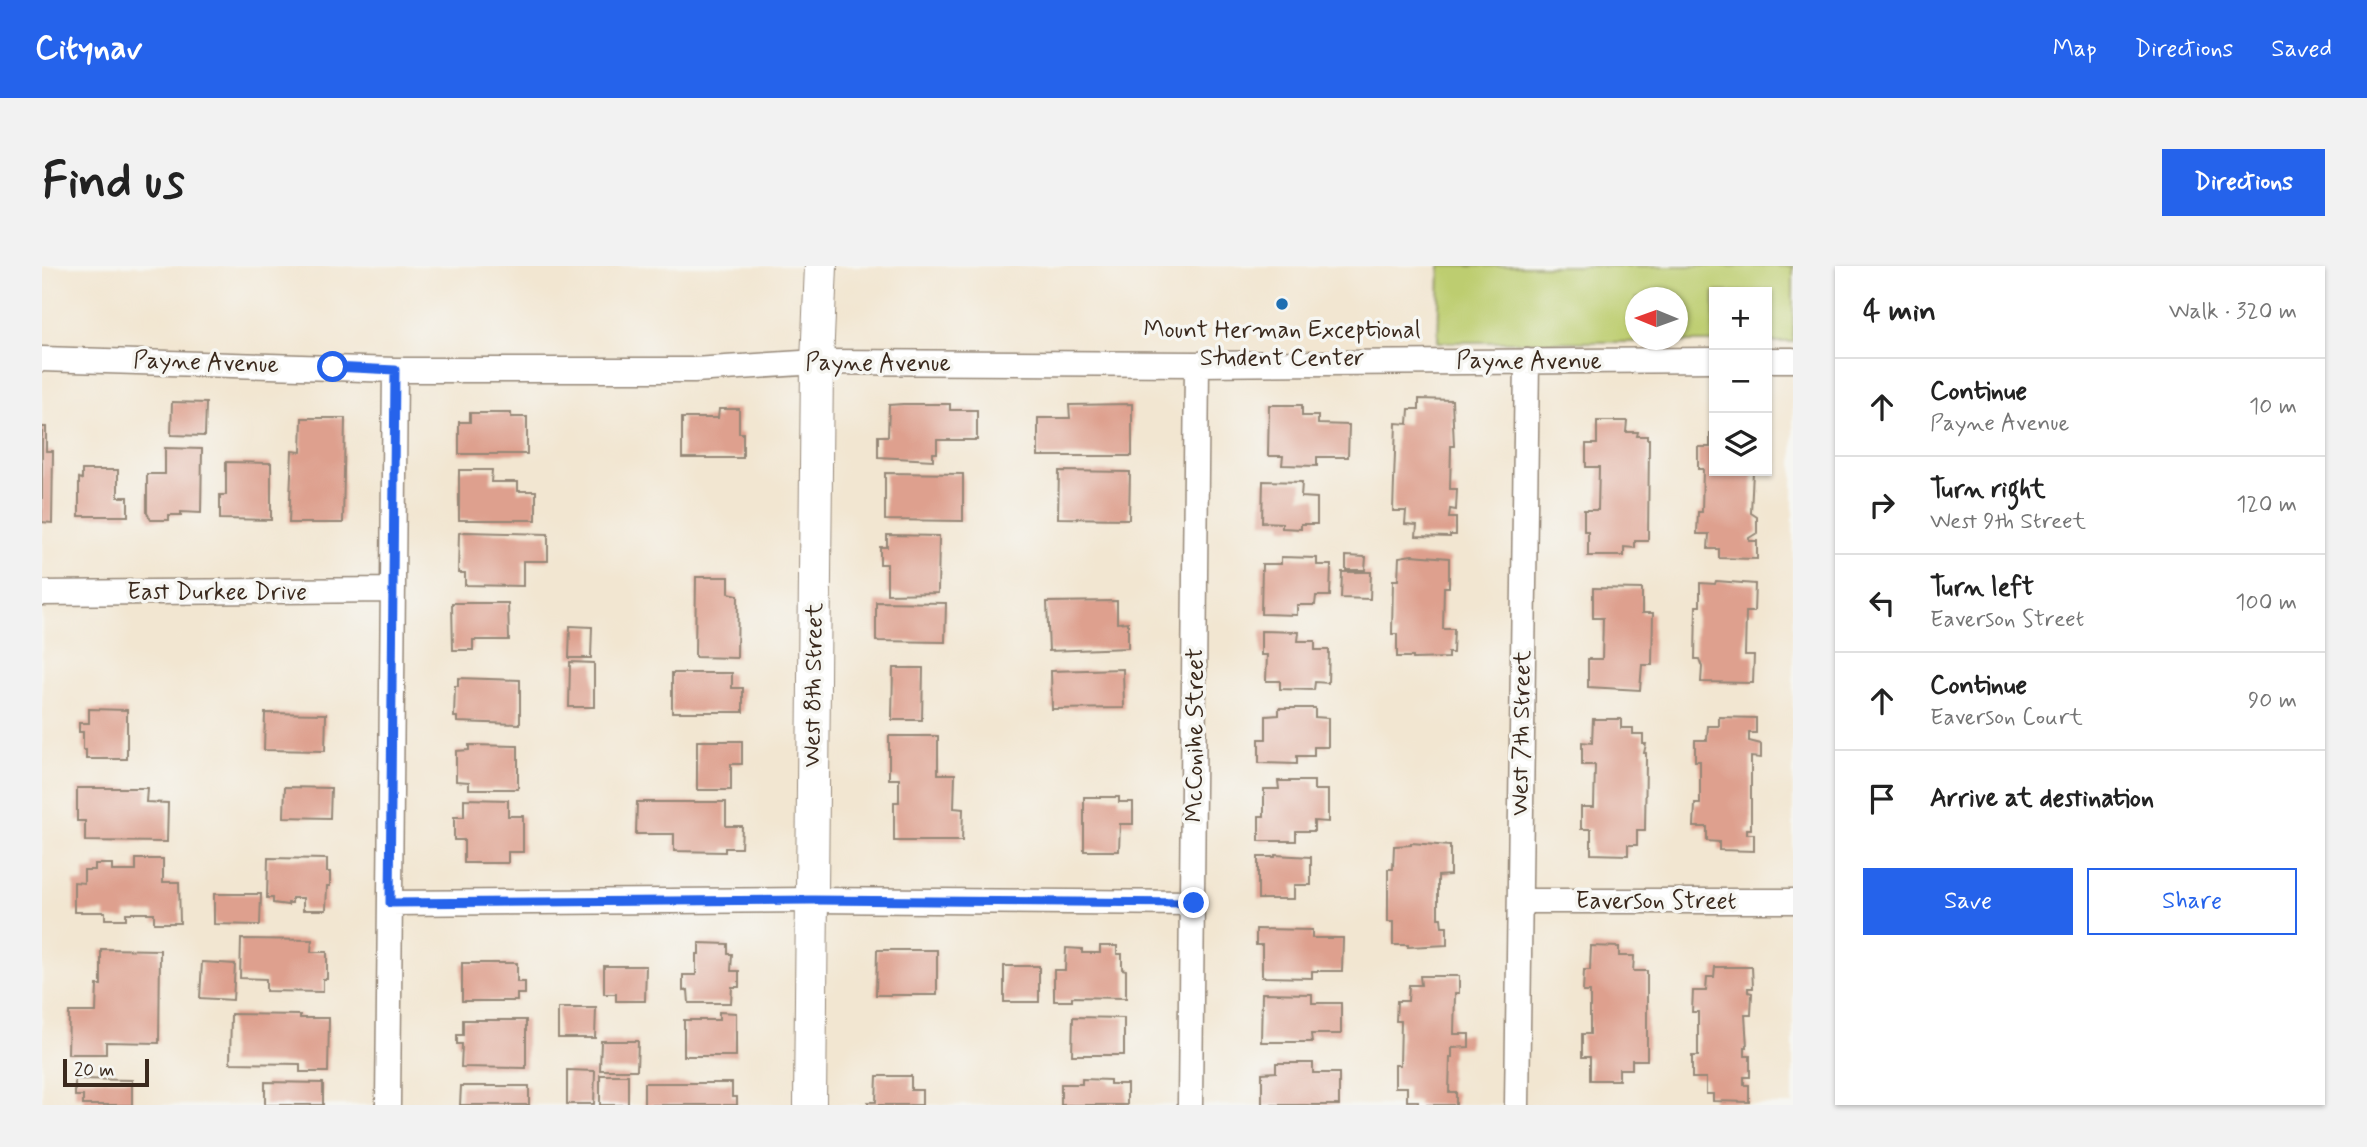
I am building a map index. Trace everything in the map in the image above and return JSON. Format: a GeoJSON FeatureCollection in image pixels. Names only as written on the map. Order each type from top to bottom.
{"type":"FeatureCollection","features":[{"type":"Feature","properties":{"kind":"street","name":"West 8th Street"},"geometry":{"type":"LineString","coordinates":[[810,1105],[817,362],[821,266]]}},
{"type":"Feature","properties":{"kind":"street","name":"Payne Avenue"},"geometry":{"type":"LineString","coordinates":[[42,359],[395,370],[694,370],[817,362],[1197,364],[1709,360]]}},
{"type":"Feature","properties":{"kind":"street"},"geometry":{"type":"LineString","coordinates":[[1772,360],[1793,360]]}},
{"type":"Feature","properties":{"kind":"street","name":"West 7th Street"},"geometry":{"type":"LineString","coordinates":[[1517,1105],[1527,361]]}},
{"type":"Feature","properties":{"kind":"street","name":"McConihe Street"},"geometry":{"type":"LineString","coordinates":[[1190,1105],[1197,364]]}},
{"type":"Feature","properties":{"kind":"street"},"geometry":{"type":"LineString","coordinates":[[388,1105],[395,370]]}},
{"type":"Feature","properties":{"kind":"street","name":"East Durkee Drive"},"geometry":{"type":"LineString","coordinates":[[42,593],[393,590]]}},
{"type":"Feature","properties":{"kind":"street"},"geometry":{"type":"LineString","coordinates":[[390,903],[812,900],[1194,903]]}},
{"type":"Feature","properties":{"kind":"street","name":"Eaverson Street"},"geometry":{"type":"LineString","coordinates":[[1520,901],[1793,901]]}},
{"type":"Feature","properties":{"kind":"green space"},"geometry":{"type":"Polygon","coordinates":[[[1440,266],[1793,266],[1793,342],[1772,342],[1772,287],[1709,287],[1709,342],[1688,342],[1688,287],[1625,287],[1625,342],[1438,342],[1440,266]]]}},
{"type":"Feature","properties":{"kind":"building"},"geometry":{"type":"Polygon","coordinates":[[[1419,399],[1452,400],[1454,446],[1451,446],[1450,489],[1457,489],[1456,510],[1450,509],[1449,518],[1456,518],[1456,535],[1450,537],[1416,536],[1417,525],[1405,524],[1406,511],[1393,511],[1396,423],[1408,424],[1409,409],[1419,409],[1419,399]]]}},
{"type":"Feature","properties":{"kind":"building"},"geometry":{"type":"Polygon","coordinates":[[[172,402],[206,403],[205,436],[171,435],[172,402]]]}},
{"type":"Feature","properties":{"kind":"building"},"geometry":{"type":"Polygon","coordinates":[[[950,404],[950,410],[977,410],[977,440],[937,440],[937,453],[933,453],[933,460],[878,457],[878,436],[888,436],[889,405],[950,404]]]}},
{"type":"Feature","properties":{"kind":"building"},"geometry":{"type":"Polygon","coordinates":[[[1132,404],[1132,456],[1038,456],[1038,418],[1070,418],[1069,405],[1132,404]]]}},
{"type":"Feature","properties":{"kind":"building"},"geometry":{"type":"Polygon","coordinates":[[[1269,405],[1302,405],[1302,416],[1318,416],[1318,424],[1349,425],[1348,457],[1317,457],[1317,466],[1282,465],[1283,456],[1268,456],[1269,405]]]}},
{"type":"Feature","properties":{"kind":"building"},"geometry":{"type":"Polygon","coordinates":[[[719,409],[739,409],[743,458],[682,458],[682,418],[718,418],[719,409]]]}},
{"type":"Feature","properties":{"kind":"building"},"geometry":{"type":"Polygon","coordinates":[[[470,413],[511,413],[511,417],[527,417],[527,454],[459,454],[459,422],[470,422],[470,413]]]}},
{"type":"Feature","properties":{"kind":"building"},"geometry":{"type":"Polygon","coordinates":[[[302,418],[345,418],[343,523],[289,523],[292,451],[301,452],[302,418]]]}},
{"type":"Feature","properties":{"kind":"building"},"geometry":{"type":"Polygon","coordinates":[[[1597,421],[1627,421],[1626,432],[1638,432],[1637,436],[1647,436],[1649,439],[1648,541],[1635,541],[1635,548],[1624,547],[1624,556],[1588,556],[1588,531],[1584,531],[1584,510],[1598,510],[1599,467],[1586,467],[1586,444],[1597,444],[1597,421]]]}},
{"type":"Feature","properties":{"kind":"building"},"geometry":{"type":"Polygon","coordinates":[[[42,427],[46,427],[46,451],[53,451],[52,523],[42,522],[42,427]]]}},
{"type":"Feature","properties":{"kind":"building"},"geometry":{"type":"Polygon","coordinates":[[[1698,447],[1709,447],[1709,476],[1753,476],[1751,513],[1757,517],[1757,533],[1749,538],[1749,541],[1757,541],[1757,559],[1719,558],[1719,549],[1708,549],[1709,534],[1697,534],[1698,512],[1702,512],[1703,469],[1698,469],[1698,447]]]}},
{"type":"Feature","properties":{"kind":"building"},"geometry":{"type":"Polygon","coordinates":[[[165,448],[202,449],[201,513],[181,512],[181,515],[169,515],[169,520],[151,520],[147,513],[147,474],[165,474],[165,448]]]}},
{"type":"Feature","properties":{"kind":"building"},"geometry":{"type":"Polygon","coordinates":[[[226,462],[271,463],[271,520],[220,519],[220,495],[226,495],[226,462]]]}},
{"type":"Feature","properties":{"kind":"building"},"geometry":{"type":"Polygon","coordinates":[[[82,470],[118,470],[118,497],[128,497],[128,516],[79,516],[79,478],[82,479],[82,470]]]}},
{"type":"Feature","properties":{"kind":"building"},"geometry":{"type":"Polygon","coordinates":[[[459,470],[492,470],[491,482],[518,482],[518,491],[536,491],[536,520],[459,520],[459,470]]]}},
{"type":"Feature","properties":{"kind":"building"},"geometry":{"type":"Polygon","coordinates":[[[1059,471],[1130,472],[1129,519],[1058,518],[1059,471]]]}},
{"type":"Feature","properties":{"kind":"building"},"geometry":{"type":"Polygon","coordinates":[[[885,473],[963,474],[963,521],[885,520],[885,473]]]}},
{"type":"Feature","properties":{"kind":"building"},"geometry":{"type":"Polygon","coordinates":[[[1263,481],[1302,482],[1301,497],[1317,498],[1317,524],[1301,524],[1301,529],[1282,528],[1282,523],[1262,522],[1263,481]]]}},
{"type":"Feature","properties":{"kind":"building"},"geometry":{"type":"Polygon","coordinates":[[[459,533],[548,534],[548,561],[523,561],[523,586],[465,585],[465,573],[458,573],[459,533]]]}},
{"type":"Feature","properties":{"kind":"building"},"geometry":{"type":"Polygon","coordinates":[[[887,535],[939,536],[938,593],[887,594],[887,564],[880,564],[880,547],[887,547],[887,535]]]}},
{"type":"Feature","properties":{"kind":"building"},"geometry":{"type":"Polygon","coordinates":[[[1412,555],[1449,558],[1449,587],[1444,587],[1443,629],[1454,629],[1453,653],[1448,653],[1448,658],[1397,657],[1397,634],[1392,634],[1393,580],[1398,580],[1399,557],[1412,555]]]}},
{"type":"Feature","properties":{"kind":"building"},"geometry":{"type":"Polygon","coordinates":[[[1346,556],[1366,557],[1365,570],[1346,570],[1346,556]]]}},
{"type":"Feature","properties":{"kind":"building"},"geometry":{"type":"Polygon","coordinates":[[[1281,557],[1317,558],[1317,565],[1331,565],[1330,596],[1316,596],[1315,605],[1297,605],[1297,615],[1261,614],[1262,564],[1281,564],[1281,557]]]}},
{"type":"Feature","properties":{"kind":"building"},"geometry":{"type":"Polygon","coordinates":[[[1342,572],[1371,572],[1370,599],[1341,598],[1342,572]]]}},
{"type":"Feature","properties":{"kind":"building"},"geometry":{"type":"Polygon","coordinates":[[[696,577],[729,577],[729,593],[738,595],[737,658],[695,657],[696,577]]]}},
{"type":"Feature","properties":{"kind":"building"},"geometry":{"type":"Polygon","coordinates":[[[1716,581],[1755,584],[1754,612],[1746,612],[1745,655],[1754,655],[1753,683],[1701,682],[1702,667],[1699,659],[1695,659],[1696,606],[1700,606],[1700,583],[1715,584],[1716,581]]]}},
{"type":"Feature","properties":{"kind":"building"},"geometry":{"type":"Polygon","coordinates":[[[1593,588],[1642,589],[1642,613],[1653,613],[1652,665],[1642,665],[1640,690],[1588,687],[1588,659],[1602,659],[1603,618],[1593,618],[1593,588]]]}},
{"type":"Feature","properties":{"kind":"building"},"geometry":{"type":"Polygon","coordinates":[[[1117,601],[1117,623],[1128,622],[1128,648],[1049,651],[1047,602],[1117,601]]]}},
{"type":"Feature","properties":{"kind":"building"},"geometry":{"type":"Polygon","coordinates":[[[876,602],[946,603],[945,642],[876,641],[876,602]]]}},
{"type":"Feature","properties":{"kind":"building"},"geometry":{"type":"Polygon","coordinates":[[[452,603],[508,603],[509,640],[473,640],[473,650],[453,650],[452,603]]]}},
{"type":"Feature","properties":{"kind":"building"},"geometry":{"type":"Polygon","coordinates":[[[570,626],[592,627],[591,658],[569,658],[570,626]]]}},
{"type":"Feature","properties":{"kind":"building"},"geometry":{"type":"Polygon","coordinates":[[[1261,631],[1299,632],[1298,641],[1315,641],[1315,650],[1329,650],[1328,683],[1315,682],[1314,690],[1280,689],[1280,681],[1266,681],[1267,655],[1261,655],[1261,631]]]}},
{"type":"Feature","properties":{"kind":"building"},"geometry":{"type":"Polygon","coordinates":[[[570,662],[594,663],[594,707],[569,707],[570,662]]]}},
{"type":"Feature","properties":{"kind":"building"},"geometry":{"type":"Polygon","coordinates":[[[893,668],[923,668],[922,720],[892,720],[893,668]]]}},
{"type":"Feature","properties":{"kind":"building"},"geometry":{"type":"Polygon","coordinates":[[[1123,669],[1124,708],[1052,709],[1051,671],[1123,669]]]}},
{"type":"Feature","properties":{"kind":"building"},"geometry":{"type":"Polygon","coordinates":[[[672,673],[732,673],[732,688],[743,688],[743,712],[672,712],[672,673]]]}},
{"type":"Feature","properties":{"kind":"building"},"geometry":{"type":"Polygon","coordinates":[[[458,678],[520,680],[520,724],[457,722],[457,717],[454,717],[455,686],[458,686],[458,678]]]}},
{"type":"Feature","properties":{"kind":"building"},"geometry":{"type":"Polygon","coordinates":[[[1279,708],[1315,708],[1315,717],[1328,718],[1328,747],[1314,747],[1314,756],[1297,756],[1297,764],[1259,763],[1259,739],[1266,739],[1266,716],[1279,715],[1279,708]]]}},
{"type":"Feature","properties":{"kind":"building"},"geometry":{"type":"Polygon","coordinates":[[[89,709],[127,710],[127,759],[86,759],[83,732],[79,732],[79,723],[89,723],[89,709]]]}},
{"type":"Feature","properties":{"kind":"building"},"geometry":{"type":"Polygon","coordinates":[[[265,713],[326,714],[325,751],[264,750],[265,713]]]}},
{"type":"Feature","properties":{"kind":"building"},"geometry":{"type":"Polygon","coordinates":[[[1719,717],[1756,718],[1756,733],[1749,733],[1749,741],[1761,744],[1761,758],[1751,757],[1751,829],[1747,829],[1747,834],[1754,834],[1754,851],[1719,850],[1719,842],[1707,841],[1707,827],[1694,827],[1695,804],[1700,804],[1700,761],[1695,761],[1695,740],[1707,740],[1708,726],[1719,726],[1719,717]]]}},
{"type":"Feature","properties":{"kind":"building"},"geometry":{"type":"Polygon","coordinates":[[[1593,719],[1621,719],[1621,728],[1633,728],[1633,734],[1643,734],[1643,744],[1646,744],[1645,830],[1637,830],[1637,845],[1628,845],[1628,855],[1591,854],[1591,829],[1581,829],[1581,807],[1594,807],[1595,765],[1582,765],[1582,742],[1592,743],[1593,719]]]}},
{"type":"Feature","properties":{"kind":"building"},"geometry":{"type":"Polygon","coordinates":[[[889,736],[938,736],[938,774],[955,774],[954,808],[963,809],[962,841],[894,841],[894,802],[899,802],[899,779],[889,779],[889,736]]]}},
{"type":"Feature","properties":{"kind":"building"},"geometry":{"type":"Polygon","coordinates":[[[697,741],[742,741],[742,764],[731,764],[731,790],[697,790],[697,741]]]}},
{"type":"Feature","properties":{"kind":"building"},"geometry":{"type":"Polygon","coordinates":[[[469,745],[518,746],[518,789],[469,789],[469,782],[456,781],[456,751],[469,750],[469,745]]]}},
{"type":"Feature","properties":{"kind":"building"},"geometry":{"type":"Polygon","coordinates":[[[1278,781],[1314,781],[1314,790],[1328,790],[1328,822],[1314,821],[1314,831],[1296,831],[1296,841],[1259,841],[1259,816],[1264,816],[1264,789],[1279,789],[1278,781]]]}},
{"type":"Feature","properties":{"kind":"building"},"geometry":{"type":"Polygon","coordinates":[[[285,787],[331,788],[330,818],[284,817],[285,787]]]}},
{"type":"Feature","properties":{"kind":"building"},"geometry":{"type":"Polygon","coordinates":[[[77,788],[147,788],[146,802],[168,803],[167,842],[85,841],[85,821],[77,821],[77,788]]]}},
{"type":"Feature","properties":{"kind":"building"},"geometry":{"type":"Polygon","coordinates":[[[1084,797],[1119,797],[1119,802],[1133,802],[1133,824],[1120,824],[1119,851],[1084,851],[1084,797]]]}},
{"type":"Feature","properties":{"kind":"building"},"geometry":{"type":"Polygon","coordinates":[[[464,799],[508,800],[508,816],[523,816],[523,852],[508,852],[508,863],[464,863],[464,840],[454,840],[454,817],[464,817],[464,799]]]}},
{"type":"Feature","properties":{"kind":"building"},"geometry":{"type":"Polygon","coordinates":[[[637,802],[726,802],[726,826],[742,826],[741,848],[725,848],[725,852],[674,851],[674,834],[636,834],[637,802]]]}},
{"type":"Feature","properties":{"kind":"building"},"geometry":{"type":"Polygon","coordinates":[[[1411,843],[1450,846],[1450,875],[1438,876],[1438,918],[1441,918],[1442,927],[1447,927],[1447,945],[1393,945],[1393,922],[1388,922],[1388,869],[1393,869],[1394,846],[1411,843]]]}},
{"type":"Feature","properties":{"kind":"building"},"geometry":{"type":"Polygon","coordinates":[[[1258,857],[1311,857],[1311,885],[1294,885],[1294,899],[1258,899],[1258,857]]]}},
{"type":"Feature","properties":{"kind":"building"},"geometry":{"type":"Polygon","coordinates":[[[268,858],[327,859],[330,886],[327,886],[326,910],[303,910],[303,898],[292,898],[292,903],[288,905],[273,903],[273,898],[267,898],[268,858]]]}},
{"type":"Feature","properties":{"kind":"building"},"geometry":{"type":"Polygon","coordinates":[[[136,859],[163,859],[163,882],[179,882],[180,923],[154,923],[154,913],[126,913],[126,919],[105,919],[105,912],[74,912],[74,882],[84,883],[84,870],[95,870],[95,864],[112,864],[112,871],[136,871],[136,859]]]}},
{"type":"Feature","properties":{"kind":"building"},"geometry":{"type":"Polygon","coordinates":[[[214,894],[261,894],[260,925],[214,924],[214,894]]]}},
{"type":"Feature","properties":{"kind":"building"},"geometry":{"type":"Polygon","coordinates":[[[1256,929],[1312,930],[1312,938],[1343,938],[1342,971],[1312,971],[1312,978],[1262,977],[1262,945],[1256,945],[1256,929]]]}},
{"type":"Feature","properties":{"kind":"building"},"geometry":{"type":"Polygon","coordinates":[[[241,939],[312,940],[311,952],[327,952],[327,979],[323,979],[323,992],[266,991],[266,979],[240,978],[241,939]]]}},
{"type":"Feature","properties":{"kind":"building"},"geometry":{"type":"Polygon","coordinates":[[[699,943],[728,944],[728,954],[732,954],[731,971],[739,971],[739,987],[732,987],[731,1003],[689,1003],[688,990],[683,991],[683,975],[696,975],[699,943]]]}},
{"type":"Feature","properties":{"kind":"building"},"geometry":{"type":"Polygon","coordinates":[[[1100,946],[1117,946],[1117,954],[1122,954],[1122,969],[1126,970],[1126,998],[1072,997],[1072,1001],[1054,1001],[1054,970],[1065,970],[1066,948],[1082,949],[1082,953],[1100,953],[1100,946]]]}},
{"type":"Feature","properties":{"kind":"building"},"geometry":{"type":"Polygon","coordinates":[[[1591,946],[1619,947],[1619,956],[1634,956],[1633,971],[1647,971],[1647,1060],[1632,1060],[1632,1069],[1619,1069],[1619,1080],[1590,1080],[1590,1057],[1582,1057],[1582,1034],[1590,1034],[1590,992],[1583,992],[1584,970],[1590,970],[1591,946]]]}},
{"type":"Feature","properties":{"kind":"building"},"geometry":{"type":"Polygon","coordinates":[[[101,949],[160,950],[159,1043],[106,1042],[106,1054],[68,1054],[69,1012],[96,1012],[97,985],[101,985],[101,949]]]}},
{"type":"Feature","properties":{"kind":"building"},"geometry":{"type":"Polygon","coordinates":[[[877,950],[937,950],[937,995],[876,995],[877,950]]]}},
{"type":"Feature","properties":{"kind":"building"},"geometry":{"type":"Polygon","coordinates":[[[202,962],[235,964],[233,1000],[200,998],[202,962]]]}},
{"type":"Feature","properties":{"kind":"building"},"geometry":{"type":"Polygon","coordinates":[[[462,963],[517,963],[517,982],[525,982],[525,994],[517,994],[517,1001],[462,1001],[462,963]]]}},
{"type":"Feature","properties":{"kind":"building"},"geometry":{"type":"Polygon","coordinates":[[[604,966],[646,966],[645,1001],[616,1001],[616,994],[604,994],[604,966]]]}},
{"type":"Feature","properties":{"kind":"building"},"geometry":{"type":"Polygon","coordinates":[[[1004,966],[1039,966],[1039,1002],[1004,1002],[1004,966]]]}},
{"type":"Feature","properties":{"kind":"building"},"geometry":{"type":"Polygon","coordinates":[[[1715,967],[1752,967],[1753,988],[1748,988],[1748,992],[1752,993],[1751,1015],[1745,1015],[1745,1056],[1750,1056],[1750,1077],[1744,1077],[1744,1085],[1749,1085],[1749,1102],[1713,1101],[1713,1094],[1706,1094],[1706,1078],[1692,1078],[1692,1056],[1698,1056],[1698,1012],[1692,1012],[1693,991],[1706,991],[1707,977],[1714,977],[1715,967]]]}},
{"type":"Feature","properties":{"kind":"building"},"geometry":{"type":"Polygon","coordinates":[[[1420,976],[1459,976],[1459,993],[1455,993],[1454,1034],[1469,1034],[1469,1047],[1452,1048],[1449,1092],[1456,1092],[1456,1105],[1418,1105],[1418,1101],[1407,1101],[1407,1087],[1395,1087],[1395,1065],[1400,1065],[1401,1021],[1396,1021],[1397,1001],[1408,1001],[1409,985],[1421,985],[1420,976]]]}},
{"type":"Feature","properties":{"kind":"building"},"geometry":{"type":"Polygon","coordinates":[[[1262,993],[1312,994],[1312,1003],[1341,1003],[1341,1034],[1311,1034],[1312,1042],[1261,1042],[1262,993]]]}},
{"type":"Feature","properties":{"kind":"building"},"geometry":{"type":"Polygon","coordinates":[[[558,1008],[596,1008],[595,1038],[558,1038],[558,1008]]]}},
{"type":"Feature","properties":{"kind":"building"},"geometry":{"type":"Polygon","coordinates":[[[719,1012],[736,1013],[736,1056],[684,1056],[684,1020],[719,1020],[719,1012]]]}},
{"type":"Feature","properties":{"kind":"building"},"geometry":{"type":"Polygon","coordinates":[[[231,1014],[329,1018],[328,1072],[300,1072],[300,1064],[230,1063],[231,1014]]]}},
{"type":"Feature","properties":{"kind":"building"},"geometry":{"type":"Polygon","coordinates":[[[1073,1017],[1124,1018],[1124,1055],[1072,1055],[1073,1017]]]}},
{"type":"Feature","properties":{"kind":"building"},"geometry":{"type":"Polygon","coordinates":[[[463,1020],[526,1020],[526,1068],[461,1067],[462,1044],[457,1044],[457,1035],[463,1035],[463,1020]]]}},
{"type":"Feature","properties":{"kind":"building"},"geometry":{"type":"Polygon","coordinates":[[[601,1041],[638,1041],[637,1070],[600,1070],[601,1041]]]}},
{"type":"Feature","properties":{"kind":"building"},"geometry":{"type":"Polygon","coordinates":[[[1276,1063],[1313,1063],[1313,1073],[1339,1073],[1339,1105],[1262,1105],[1262,1073],[1276,1072],[1276,1063]]]}},
{"type":"Feature","properties":{"kind":"building"},"geometry":{"type":"Polygon","coordinates":[[[567,1070],[595,1071],[594,1104],[567,1104],[567,1070]]]}},
{"type":"Feature","properties":{"kind":"building"},"geometry":{"type":"Polygon","coordinates":[[[600,1075],[628,1075],[628,1105],[600,1105],[600,1075]]]}},
{"type":"Feature","properties":{"kind":"building"},"geometry":{"type":"Polygon","coordinates":[[[877,1076],[911,1076],[911,1090],[922,1090],[922,1105],[868,1105],[868,1102],[876,1102],[877,1076]]]}},
{"type":"Feature","properties":{"kind":"building"},"geometry":{"type":"Polygon","coordinates":[[[75,1079],[132,1080],[132,1105],[83,1105],[83,1096],[75,1096],[75,1079]]]}},
{"type":"Feature","properties":{"kind":"building"},"geometry":{"type":"Polygon","coordinates":[[[1082,1079],[1127,1084],[1127,1105],[1061,1105],[1061,1084],[1082,1084],[1082,1079]]]}},
{"type":"Feature","properties":{"kind":"building"},"geometry":{"type":"Polygon","coordinates":[[[265,1082],[323,1083],[323,1105],[265,1105],[265,1082]]]}},
{"type":"Feature","properties":{"kind":"building"},"geometry":{"type":"Polygon","coordinates":[[[644,1083],[732,1083],[732,1097],[737,1097],[737,1105],[644,1105],[644,1083]]]}},
{"type":"Feature","properties":{"kind":"building"},"geometry":{"type":"Polygon","coordinates":[[[461,1086],[529,1086],[529,1105],[460,1105],[461,1086]]]}},
{"type":"Feature","properties":{"kind":"place","name":"Mount Herman Exceptional Student Center"},"geometry":{"type":"Point","coordinates":[1282,304]}},
{"type":"Feature","properties":{"kind":"route"},"geometry":{"type":"LineString","coordinates":[[333,367],[395,370],[390,903],[812,900],[1194,903]]}}]}
